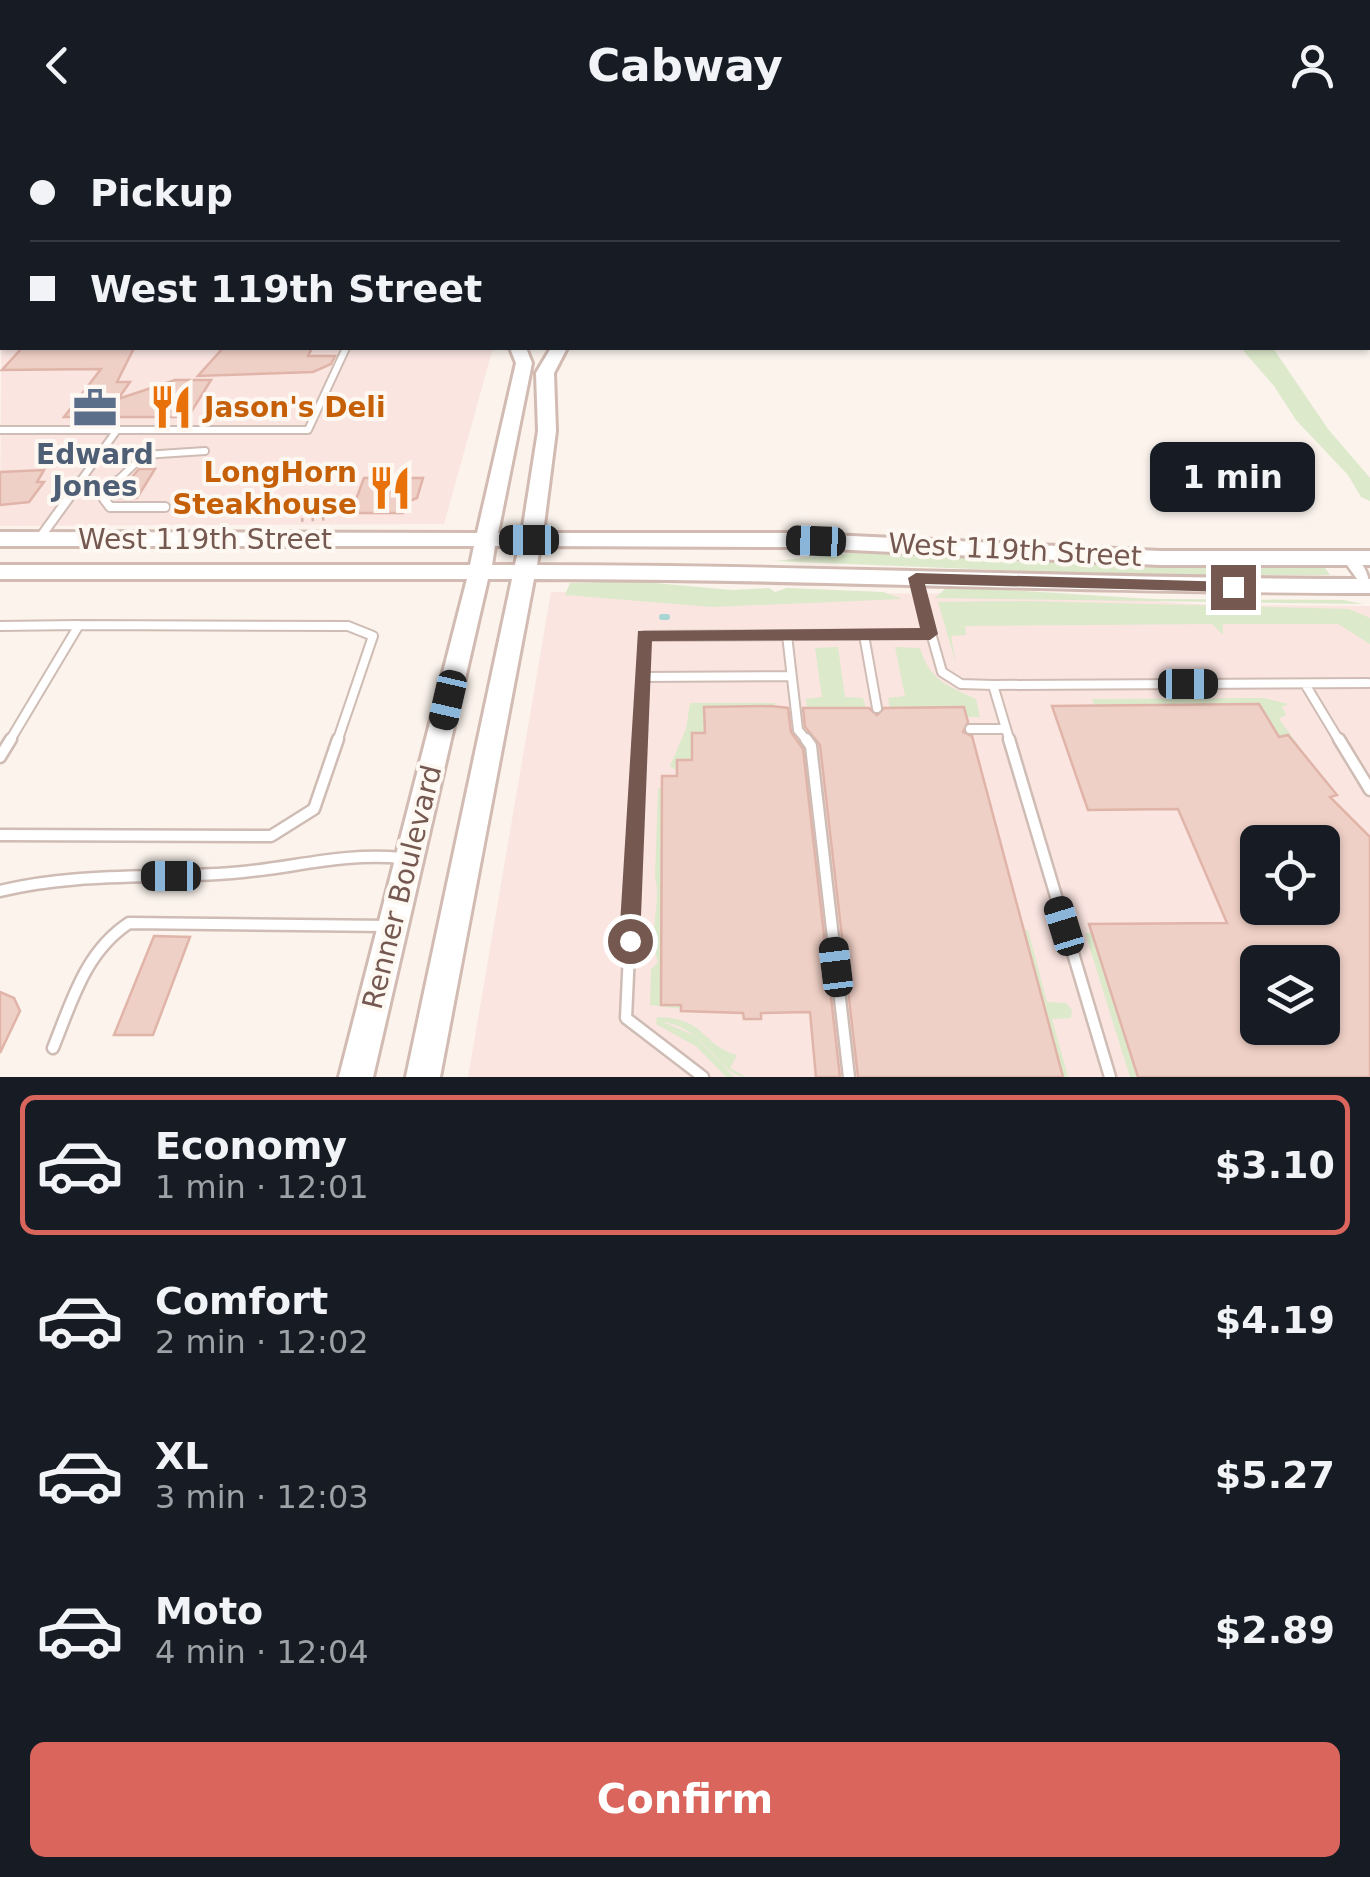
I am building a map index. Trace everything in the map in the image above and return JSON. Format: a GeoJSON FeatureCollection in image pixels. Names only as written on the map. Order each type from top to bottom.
{"type":"FeatureCollection","features":[{"type":"Feature","properties":{"kind":"main road","name":"Renner Boulevard"},"geometry":{"type":"LineString","coordinates":[[356,1077],[479,573],[524,363],[519,350]]}},
{"type":"Feature","properties":{"kind":"main road","name":"Renner Boulevard"},"geometry":{"type":"LineString","coordinates":[[423,1077],[524,572],[548,431],[545,372],[559,350]]}},
{"type":"Feature","properties":{"kind":"main road","name":"West 119th Street"},"geometry":{"type":"LineString","coordinates":[[0,539],[788,540],[1160,558],[1360,558]]}},
{"type":"Feature","properties":{"kind":"main road","name":"West 119th Street"},"geometry":{"type":"LineString","coordinates":[[0,572],[722,572],[1162,587],[1370,586]]}},
{"type":"Feature","properties":{"kind":"street"},"geometry":{"type":"LineString","coordinates":[[1360,558],[1370,586]]}},
{"type":"Feature","properties":{"kind":"lane"},"geometry":{"type":"LineString","coordinates":[[0,430],[308,430],[345,350]]}},
{"type":"Feature","properties":{"kind":"lane"},"geometry":{"type":"LineString","coordinates":[[39,539],[117,430]]}},
{"type":"Feature","properties":{"kind":"lane"},"geometry":{"type":"LineString","coordinates":[[165,507],[110,507],[104,499],[128,463],[142,454],[205,450]]}},
{"type":"Feature","properties":{"kind":"lane"},"geometry":{"type":"LineString","coordinates":[[916,578],[942,672],[960,684],[1368,683]]}},
{"type":"Feature","properties":{"kind":"lane"},"geometry":{"type":"LineString","coordinates":[[0,757],[79,625]]}},
{"type":"Feature","properties":{"kind":"lane"},"geometry":{"type":"LineString","coordinates":[[0,626],[348,626],[372,636],[314,809],[272,836],[0,835]]}},
{"type":"Feature","properties":{"kind":"lane"},"geometry":{"type":"LineString","coordinates":[[703,1077],[692,1064],[634,1029],[626,1018],[644,636],[930,634]]}},
{"type":"Feature","properties":{"kind":"lane"},"geometry":{"type":"LineString","coordinates":[[787,635],[798,730],[811,746],[849,1077]]}},
{"type":"Feature","properties":{"kind":"lane"},"geometry":{"type":"LineString","coordinates":[[864,635],[877,708]]}},
{"type":"Feature","properties":{"kind":"lane"},"geometry":{"type":"LineString","coordinates":[[643,677],[790,676]]}},
{"type":"Feature","properties":{"kind":"lane"},"geometry":{"type":"LineString","coordinates":[[1305,684],[1370,790]]}},
{"type":"Feature","properties":{"kind":"lane"},"geometry":{"type":"LineString","coordinates":[[993,685],[1110,1077]]}},
{"type":"Feature","properties":{"kind":"lane"},"geometry":{"type":"LineString","coordinates":[[970,729],[1006,729]]}},
{"type":"Feature","properties":{"kind":"lane"},"geometry":{"type":"LineString","coordinates":[[0,891],[65,876],[242,873],[316,856],[366,853],[409,859]]}},
{"type":"Feature","properties":{"kind":"lane"},"geometry":{"type":"LineString","coordinates":[[54,1048],[91,959],[111,932],[129,923],[392,926]]}},
{"type":"Feature","properties":{"kind":"path"},"geometry":{"type":"LineString","coordinates":[[300,520],[331,518],[334,511]]}},
{"type":"Feature","properties":{"kind":"shaded area"},"geometry":{"type":"Polygon","coordinates":[[[1,350],[492,350],[444,524],[0,526],[1,350]]]}},
{"type":"Feature","properties":{"kind":"shaded area"},"geometry":{"type":"Polygon","coordinates":[[[551,592],[1042,594],[1212,605],[1370,606],[1370,1077],[468,1077],[551,592]]]}},
{"type":"Feature","properties":{"kind":"green space"},"geometry":{"type":"Polygon","coordinates":[[[1243,350],[1274,350],[1328,429],[1370,478],[1370,501],[1361,497],[1348,475],[1296,420],[1274,386],[1243,350]]]}},
{"type":"Feature","properties":{"kind":"green space"},"geometry":{"type":"Polygon","coordinates":[[[880,550],[1152,565],[1323,565],[1330,575],[1122,575],[774,561],[880,550]]]}},
{"type":"Feature","properties":{"kind":"green space"},"geometry":{"type":"Polygon","coordinates":[[[633,581],[732,590],[769,588],[775,592],[787,588],[883,592],[902,599],[712,607],[565,595],[570,583],[633,581]]]}},
{"type":"Feature","properties":{"kind":"green space"},"geometry":{"type":"Polygon","coordinates":[[[945,589],[1152,599],[1343,600],[1363,604],[935,598],[945,589]]]}},
{"type":"Feature","properties":{"kind":"green space"},"geometry":{"type":"Polygon","coordinates":[[[938,602],[1349,609],[1370,618],[1370,644],[1338,624],[1223,624],[1223,635],[1212,624],[965,626],[966,635],[951,636],[956,664],[938,602]]]}},
{"type":"Feature","properties":{"kind":"green space"},"geometry":{"type":"Polygon","coordinates":[[[838,647],[845,697],[863,698],[866,708],[807,708],[806,699],[822,697],[815,648],[838,647]]]}},
{"type":"Feature","properties":{"kind":"green space"},"geometry":{"type":"Polygon","coordinates":[[[895,647],[920,648],[934,675],[976,699],[980,717],[967,717],[964,707],[890,708],[888,698],[905,696],[895,647]]]}},
{"type":"Feature","properties":{"kind":"green space"},"geometry":{"type":"Polygon","coordinates":[[[1264,698],[1288,704],[1282,707],[1286,715],[1279,719],[1323,778],[1305,782],[1248,704],[1094,705],[1092,699],[1264,698]]]}},
{"type":"Feature","properties":{"kind":"green space"},"geometry":{"type":"Polygon","coordinates":[[[690,703],[775,703],[777,720],[771,706],[705,707],[705,733],[692,733],[692,760],[677,771],[670,766],[686,729],[690,703]]]}},
{"type":"Feature","properties":{"kind":"green space"},"geometry":{"type":"Polygon","coordinates":[[[658,788],[677,788],[662,790],[661,1004],[681,1005],[682,1009],[650,1005],[651,969],[658,962],[654,941],[658,788]]]}},
{"type":"Feature","properties":{"kind":"green space"},"geometry":{"type":"Polygon","coordinates":[[[1024,930],[1028,930],[1047,1002],[1066,1003],[1072,1010],[1071,1018],[1052,1019],[1068,1077],[1063,1077],[1024,930]]]}},
{"type":"Feature","properties":{"kind":"green space"},"geometry":{"type":"Polygon","coordinates":[[[1085,933],[1092,933],[1138,1077],[1130,1077],[1085,933]]]}},
{"type":"Feature","properties":{"kind":"green space"},"geometry":{"type":"Polygon","coordinates":[[[657,1017],[686,1022],[725,1051],[737,1055],[730,1068],[746,1077],[728,1069],[697,1038],[734,1077],[726,1077],[697,1047],[656,1024],[657,1017]]]}},
{"type":"Feature","properties":{"kind":"building"},"geometry":{"type":"Polygon","coordinates":[[[20,350],[133,350],[117,382],[130,382],[118,399],[175,380],[211,380],[188,417],[64,417],[101,369],[2,370],[20,350]]]}},
{"type":"Feature","properties":{"kind":"building"},"geometry":{"type":"Polygon","coordinates":[[[221,350],[311,350],[308,356],[335,356],[331,364],[313,372],[198,376],[221,350]]]}},
{"type":"Feature","properties":{"kind":"building"},"geometry":{"type":"Polygon","coordinates":[[[139,469],[155,469],[137,498],[114,498],[139,469]]]}},
{"type":"Feature","properties":{"kind":"building"},"geometry":{"type":"Polygon","coordinates":[[[44,470],[37,482],[44,482],[29,502],[0,505],[0,472],[44,470]]]}},
{"type":"Feature","properties":{"kind":"building","name":"LongHorn Steakhouse"},"geometry":{"type":"Polygon","coordinates":[[[364,478],[423,478],[417,498],[407,502],[403,513],[351,513],[364,478]]]}},
{"type":"Feature","properties":{"kind":"building"},"geometry":{"type":"Polygon","coordinates":[[[1259,704],[1279,737],[1288,735],[1337,795],[1330,797],[1370,837],[1370,1077],[1138,1077],[1089,924],[1227,923],[1178,809],[1088,810],[1052,706],[1259,704]]]}},
{"type":"Feature","properties":{"kind":"building"},"geometry":{"type":"Polygon","coordinates":[[[704,707],[788,708],[791,732],[803,749],[840,1077],[816,1077],[810,1012],[761,1013],[761,1019],[744,1019],[743,1013],[681,1011],[681,1005],[661,1005],[662,776],[677,776],[677,760],[692,760],[692,733],[705,733],[704,707]]]}},
{"type":"Feature","properties":{"kind":"building"},"geometry":{"type":"Polygon","coordinates":[[[964,707],[968,722],[963,732],[972,736],[1063,1077],[858,1077],[820,745],[805,727],[803,708],[869,708],[877,715],[884,708],[964,707]]]}},
{"type":"Feature","properties":{"kind":"building"},"geometry":{"type":"Polygon","coordinates":[[[154,936],[190,937],[153,1035],[114,1035],[154,936]]]}},
{"type":"Feature","properties":{"kind":"building"},"geometry":{"type":"Polygon","coordinates":[[[0,992],[14,998],[20,1011],[0,1053],[0,992]]]}},
{"type":"Feature","properties":{"kind":"waterway"},"geometry":{"type":"LineString","coordinates":[[662,617],[667,617]]}},
{"type":"Feature","properties":{"kind":"place","name":"Jason's Deli"},"geometry":{"type":"Point","coordinates":[171,407]}},
{"type":"Feature","properties":{"kind":"place","name":"Edward Jones"},"geometry":{"type":"Point","coordinates":[95,408]}},
{"type":"Feature","properties":{"kind":"place","name":"LongHorn Steakhouse"},"geometry":{"type":"Point","coordinates":[390,488]}},
{"type":"Feature","properties":{"kind":"route"},"geometry":{"type":"LineString","coordinates":[[630,941],[644,636],[930,634],[916,578],[1233,587]]}}]}
